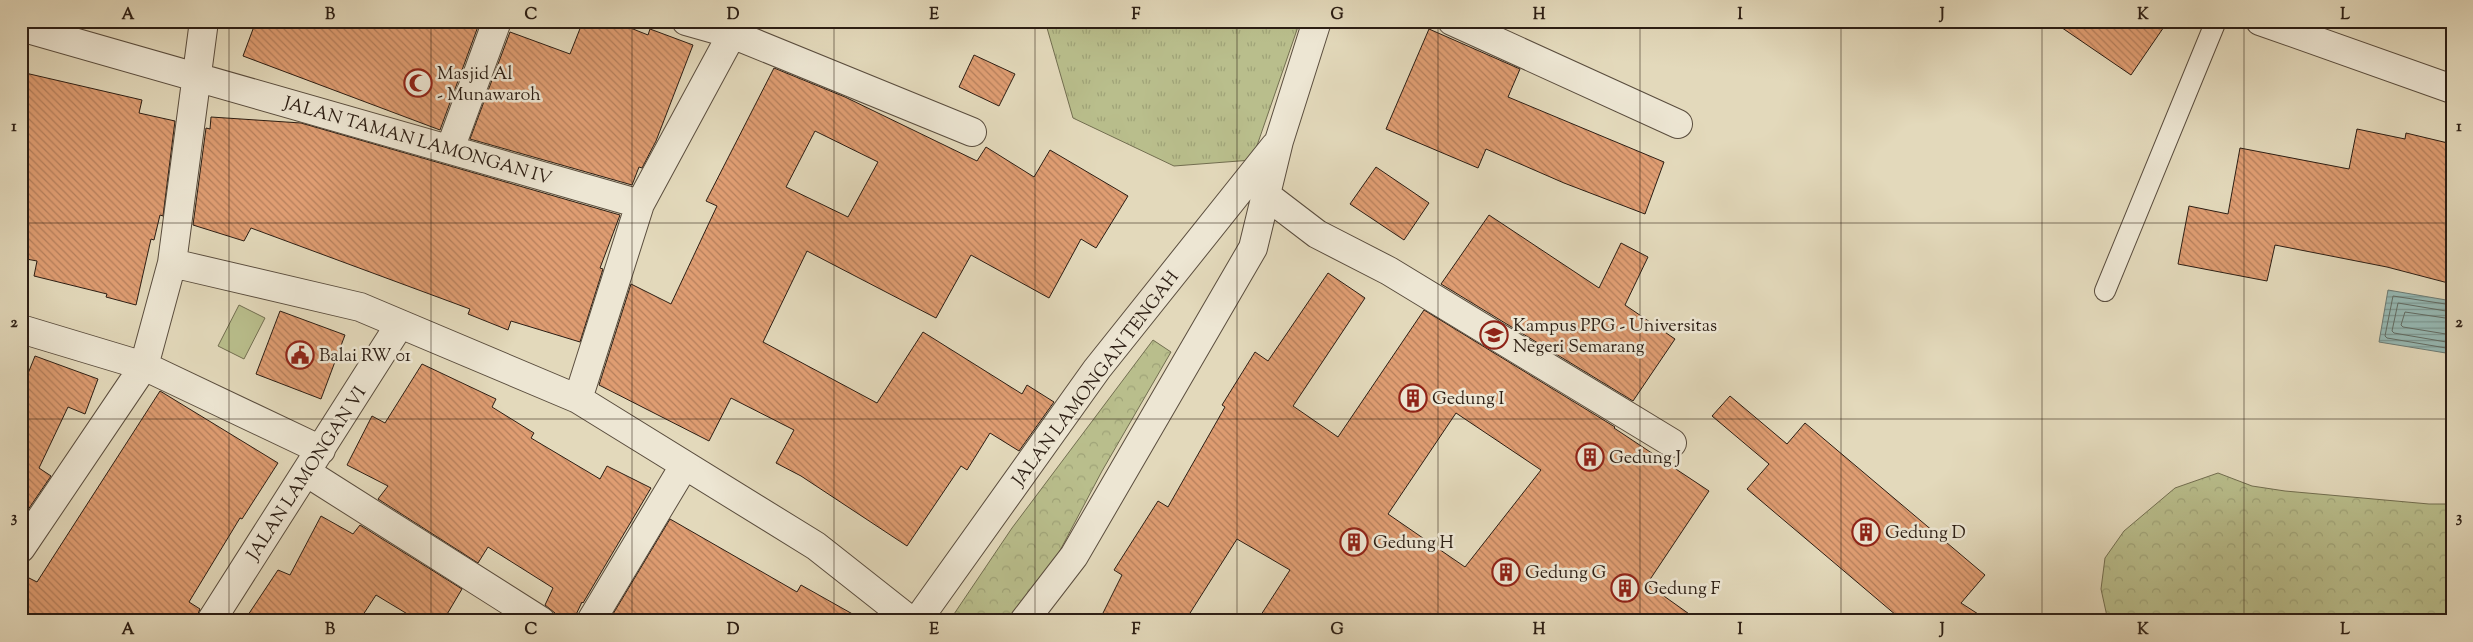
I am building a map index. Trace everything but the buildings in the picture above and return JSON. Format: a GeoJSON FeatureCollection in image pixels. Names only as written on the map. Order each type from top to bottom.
{"type":"FeatureCollection","features":[{"type":"Feature","properties":{"kind":"street"},"geometry":{"type":"LineString","coordinates":[[21,548],[144,366],[172,263],[204,21]]}},
{"type":"Feature","properties":{"kind":"street"},"geometry":{"type":"LineString","coordinates":[[450,149],[497,21]]}},
{"type":"Feature","properties":{"kind":"street"},"geometry":{"type":"LineString","coordinates":[[686,21],[736,28],[972,132]]}},
{"type":"Feature","properties":{"kind":"street","name":"JALAN LAMONGAN TENGAH"},"geometry":{"type":"LineString","coordinates":[[1024,621],[1074,556],[1253,248],[1280,140],[1317,21]]}},
{"type":"Feature","properties":{"kind":"street"},"geometry":{"type":"LineString","coordinates":[[1452,21],[1678,124]]}},
{"type":"Feature","properties":{"kind":"street"},"geometry":{"type":"LineString","coordinates":[[2260,21],[2452,89]]}},
{"type":"Feature","properties":{"kind":"street","name":"JALAN TAMAN LAMONGAN IV"},"geometry":{"type":"LineString","coordinates":[[21,27],[640,204]]}},
{"type":"Feature","properties":{"kind":"street"},"geometry":{"type":"LineString","coordinates":[[578,400],[640,204],[736,28]]}},
{"type":"Feature","properties":{"kind":"street","name":"JALAN LAMONGAN TENGAH"},"geometry":{"type":"LineString","coordinates":[[917,621],[1097,369],[1280,140]]}},
{"type":"Feature","properties":{"kind":"street"},"geometry":{"type":"LineString","coordinates":[[1266,195],[1317,234],[1389,271],[1672,443]]}},
{"type":"Feature","properties":{"kind":"street"},"geometry":{"type":"LineString","coordinates":[[172,263],[360,307],[578,400],[816,546],[910,621]]}},
{"type":"Feature","properties":{"kind":"street","name":"JALAN LAMONGAN VI"},"geometry":{"type":"LineString","coordinates":[[213,620],[400,324]]}},
{"type":"Feature","properties":{"kind":"street"},"geometry":{"type":"LineString","coordinates":[[21,329],[144,366],[321,450]]}},
{"type":"Feature","properties":{"kind":"street"},"geometry":{"type":"LineString","coordinates":[[591,621],[684,466]]}},
{"type":"Feature","properties":{"kind":"street"},"geometry":{"type":"LineString","coordinates":[[306,472],[541,621]]}},
{"type":"Feature","properties":{"kind":"lane"},"geometry":{"type":"LineString","coordinates":[[2105,290],[2216,21]]}},
{"type":"Feature","properties":{"kind":"green space"},"geometry":{"type":"Polygon","coordinates":[[[1045,21],[1300,21],[1252,160],[1174,166],[1073,118],[1045,21]]]}},
{"type":"Feature","properties":{"kind":"green space"},"geometry":{"type":"Polygon","coordinates":[[[239,305],[265,318],[244,359],[218,346],[239,305]]]}},
{"type":"Feature","properties":{"kind":"green space"},"geometry":{"type":"Polygon","coordinates":[[[1153,340],[1171,352],[1102,471],[1037,594],[1014,621],[962,621],[952,617],[1012,528],[1153,340]]]}},
{"type":"Feature","properties":{"kind":"green space"},"geometry":{"type":"Polygon","coordinates":[[[2218,473],[2252,486],[2285,491],[2429,504],[2452,504],[2452,621],[2108,621],[2101,589],[2105,558],[2124,531],[2175,488],[2218,473]]]}},
{"type":"Feature","properties":{"kind":"water"},"geometry":{"type":"Polygon","coordinates":[[[2388,290],[2452,301],[2452,354],[2379,342],[2388,290]]]}},
{"type":"Feature","properties":{"kind":"place","name":"Masjid Al - Munawaroh"},"geometry":{"type":"Point","coordinates":[418,83]}},
{"type":"Feature","properties":{"kind":"place","name":"Kampus PPG - Universitas Negeri Semarang"},"geometry":{"type":"Point","coordinates":[1494,335]}},
{"type":"Feature","properties":{"kind":"place","name":"Balai RW 01"},"geometry":{"type":"Point","coordinates":[300,355]}},
{"type":"Feature","properties":{"kind":"place","name":"Gedung I"},"geometry":{"type":"Point","coordinates":[1413,398]}},
{"type":"Feature","properties":{"kind":"place","name":"Gedung J"},"geometry":{"type":"Point","coordinates":[1590,457]}},
{"type":"Feature","properties":{"kind":"place","name":"Gedung D"},"geometry":{"type":"Point","coordinates":[1866,532]}},
{"type":"Feature","properties":{"kind":"place","name":"Gedung H"},"geometry":{"type":"Point","coordinates":[1354,542]}},
{"type":"Feature","properties":{"kind":"place","name":"Gedung G"},"geometry":{"type":"Point","coordinates":[1506,572]}},
{"type":"Feature","properties":{"kind":"place","name":"Gedung F"},"geometry":{"type":"Point","coordinates":[1625,588]}}]}
